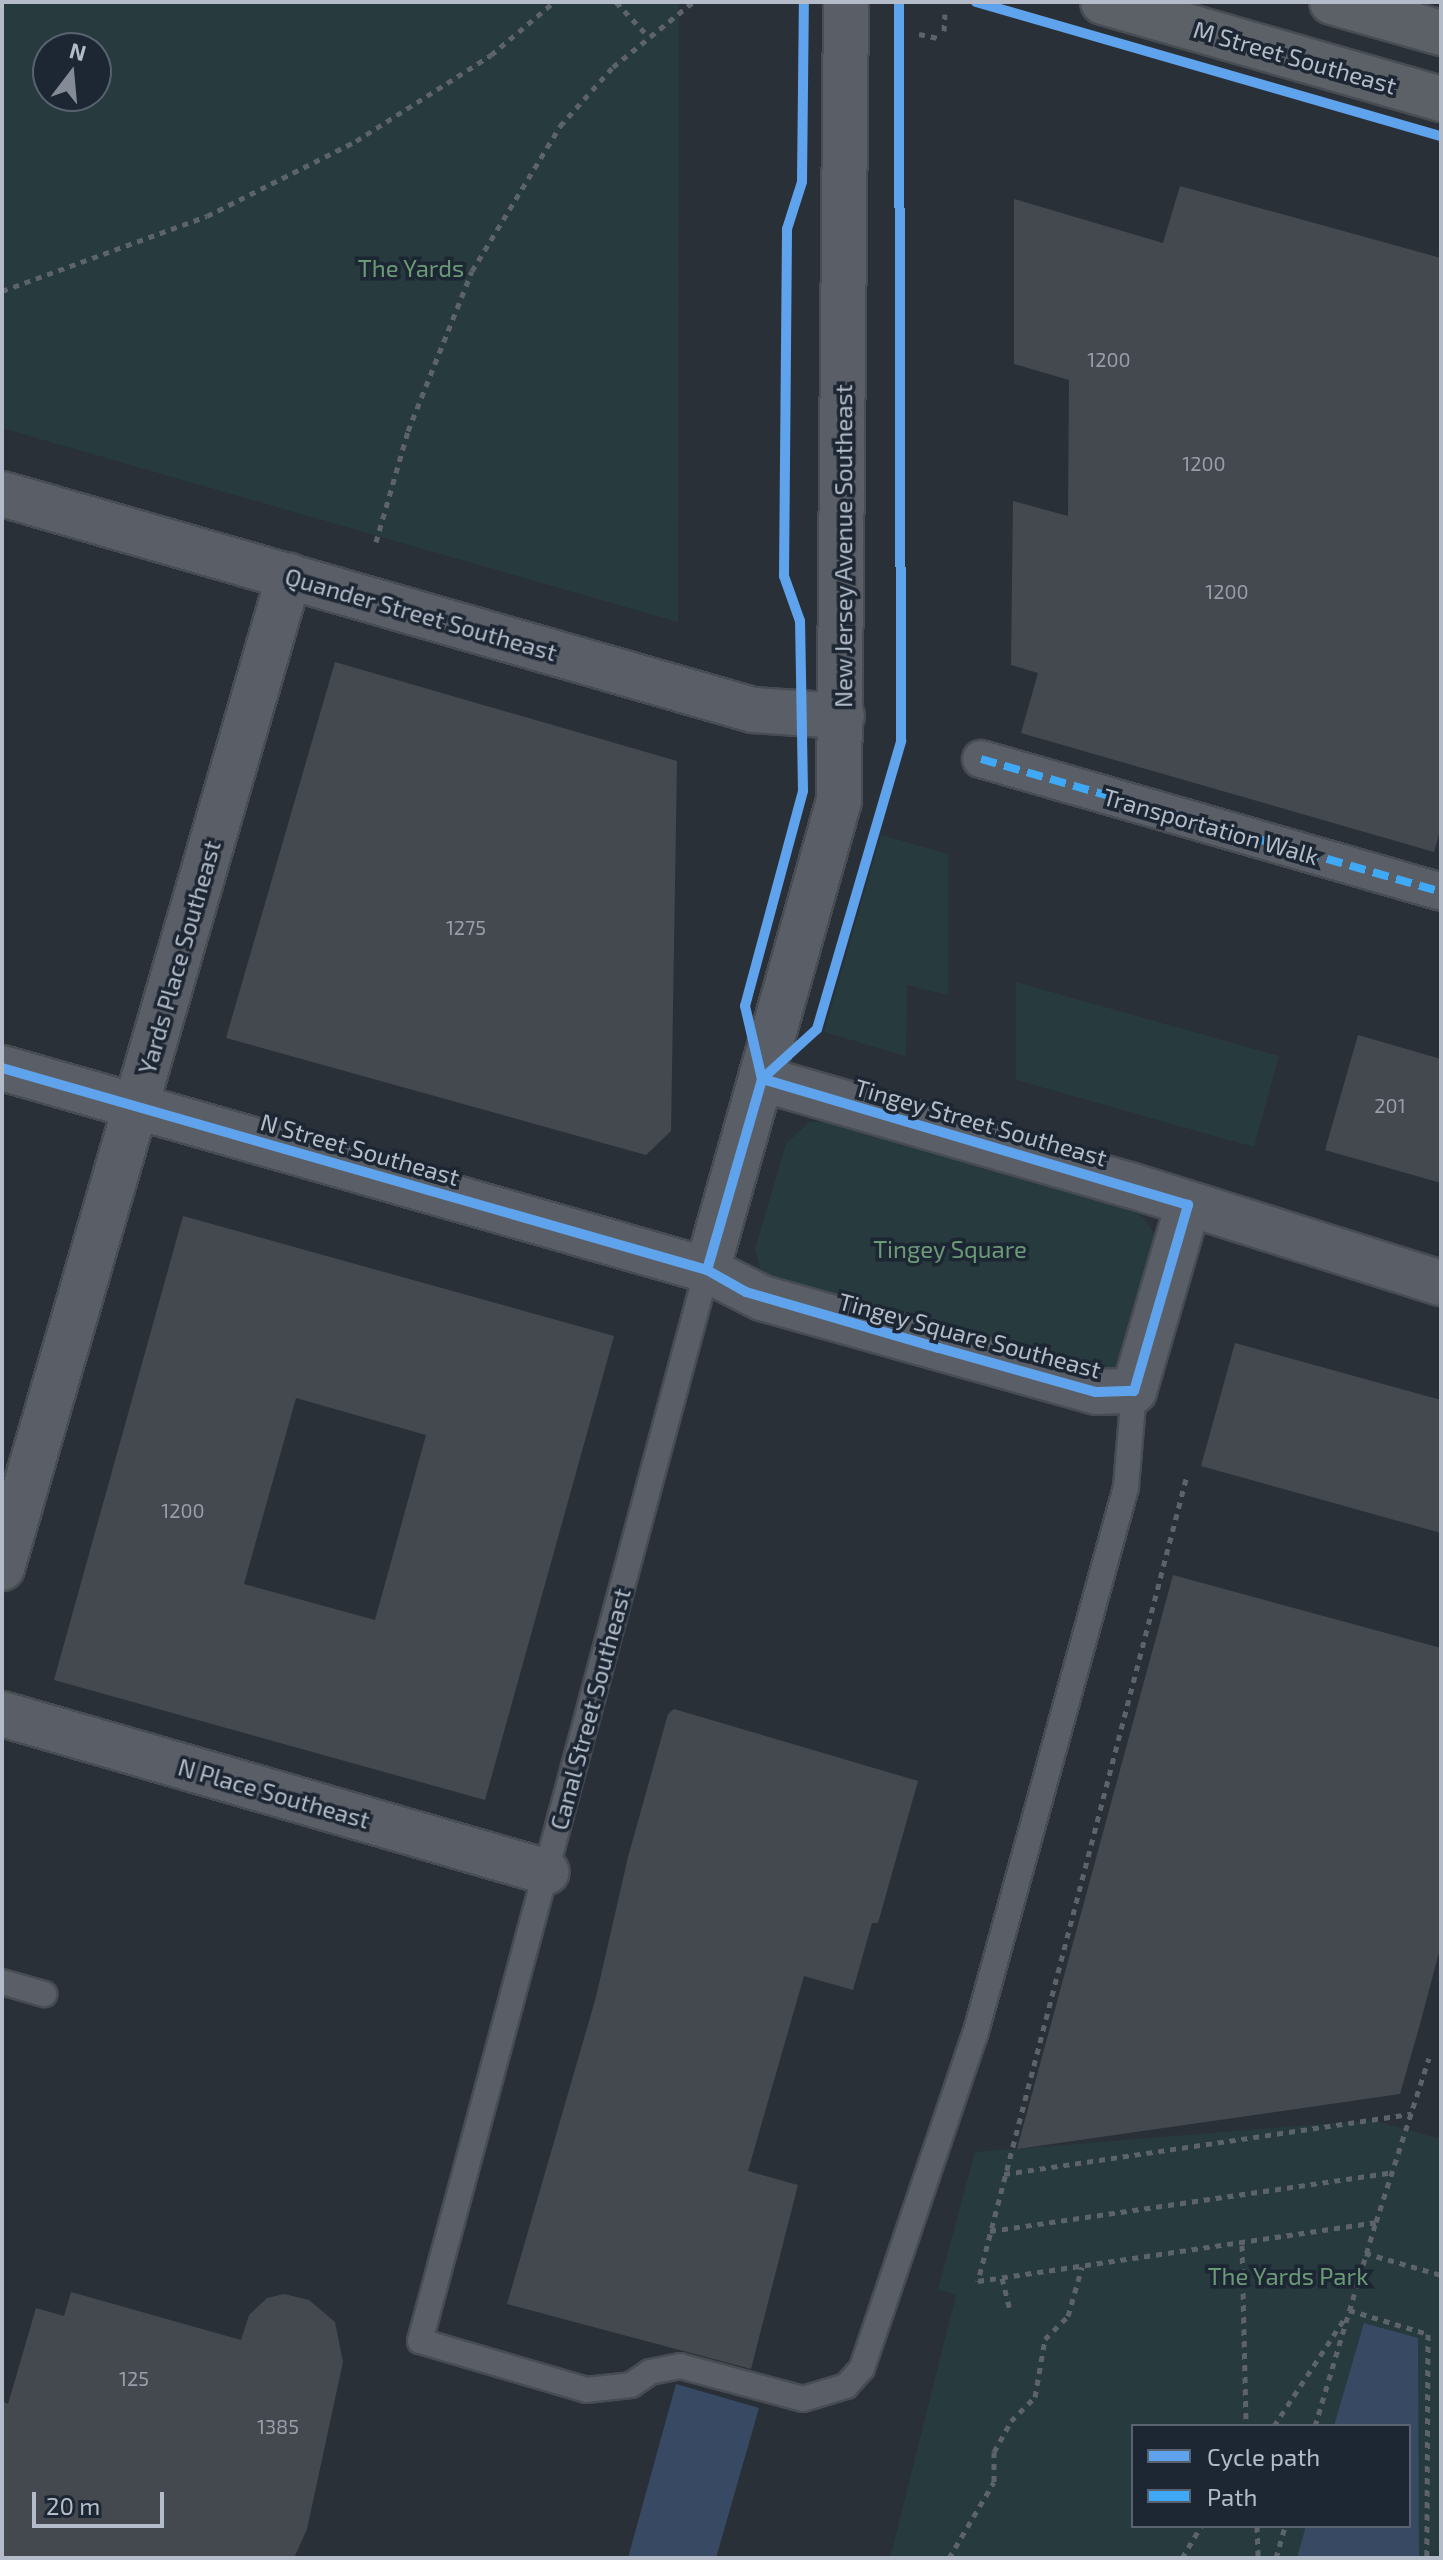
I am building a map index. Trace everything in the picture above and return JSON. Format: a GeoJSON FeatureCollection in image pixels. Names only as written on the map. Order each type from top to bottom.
{"type":"FeatureCollection","features":[{"type":"Feature","properties":{"kind":"main road","name":"M Street Southeast"},"geometry":{"type":"LineString","coordinates":[[1103,2],[1441,99]]}},
{"type":"Feature","properties":{"kind":"main road"},"geometry":{"type":"LineString","coordinates":[[1332,2],[1441,33]]}},
{"type":"Feature","properties":{"kind":"street","name":"New Jersey Avenue Southeast"},"geometry":{"type":"LineString","coordinates":[[762,1079],[834,826],[842,716],[846,2]]}},
{"type":"Feature","properties":{"kind":"street","name":"Quander Street Southeast"},"geometry":{"type":"LineString","coordinates":[[2,494],[753,710],[842,716]]}},
{"type":"Feature","properties":{"kind":"street","name":"Yards Place Southeast"},"geometry":{"type":"LineString","coordinates":[[2,1568],[289,576]]}},
{"type":"Feature","properties":{"kind":"street","name":"Transportation Walk"},"geometry":{"type":"LineString","coordinates":[[981,759],[1441,892]]}},
{"type":"Feature","properties":{"kind":"street","name":"N Street Southeast"},"geometry":{"type":"LineString","coordinates":[[2,1068],[707,1270]]}},
{"type":"Feature","properties":{"kind":"street","name":"Tingey Street Southeast"},"geometry":{"type":"LineString","coordinates":[[762,1079],[1441,1283]]}},
{"type":"Feature","properties":{"kind":"street","name":"Canal Street Southeast"},"geometry":{"type":"LineString","coordinates":[[707,1270],[762,1079]]}},
{"type":"Feature","properties":{"kind":"street"},"geometry":{"type":"LineString","coordinates":[[1134,1391],[1188,1205]]}},
{"type":"Feature","properties":{"kind":"street","name":"Tingey Square Southeast"},"geometry":{"type":"LineString","coordinates":[[707,1270],[762,1298],[954,1353],[1096,1392],[1134,1391]]}},
{"type":"Feature","properties":{"kind":"street","name":"N Place Southeast"},"geometry":{"type":"LineString","coordinates":[[2,1714],[547,1872]]}},
{"type":"Feature","properties":{"kind":"lane","name":"Canal Street Southeast"},"geometry":{"type":"LineString","coordinates":[[707,1270],[420,2341],[586,2390],[631,2385],[650,2372],[680,2366],[803,2399],[846,2386],[862,2368],[979,2020],[1126,1487],[1134,1391]]}},
{"type":"Feature","properties":{"kind":"lane"},"geometry":{"type":"LineString","coordinates":[[2,1982],[44,1994]]}},
{"type":"Feature","properties":{"kind":"path"},"geometry":{"type":"LineString","coordinates":[[2,291],[207,216],[356,141],[491,55],[554,2]]}},
{"type":"Feature","properties":{"kind":"path"},"geometry":{"type":"LineString","coordinates":[[616,2],[648,37]]}},
{"type":"Feature","properties":{"kind":"path"},"geometry":{"type":"LineString","coordinates":[[376,542],[408,431],[472,271],[560,126],[613,67],[693,2]]}},
{"type":"Feature","properties":{"kind":"path"},"geometry":{"type":"LineString","coordinates":[[944,31],[945,14]]}},
{"type":"Feature","properties":{"kind":"path"},"geometry":{"type":"LineString","coordinates":[[919,34],[938,38]]}},
{"type":"Feature","properties":{"kind":"path"},"geometry":{"type":"LineString","coordinates":[[1186,1479],[978,2281],[1242,2245],[1376,2222]]}},
{"type":"Feature","properties":{"kind":"path"},"geometry":{"type":"LineString","coordinates":[[1316,2424],[1365,2253],[1429,2058]]}},
{"type":"Feature","properties":{"kind":"path"},"geometry":{"type":"LineString","coordinates":[[1004,2174],[1412,2114]]}},
{"type":"Feature","properties":{"kind":"path"},"geometry":{"type":"LineString","coordinates":[[990,2231],[1393,2172]]}},
{"type":"Feature","properties":{"kind":"path"},"geometry":{"type":"LineString","coordinates":[[1242,2245],[1246,2424]]}},
{"type":"Feature","properties":{"kind":"path"},"geometry":{"type":"LineString","coordinates":[[1365,2253],[1441,2275]]}},
{"type":"Feature","properties":{"kind":"path"},"geometry":{"type":"LineString","coordinates":[[949,2558],[994,2482],[994,2452],[1011,2421],[1035,2397],[1045,2339],[1068,2316],[1082,2267]]}},
{"type":"Feature","properties":{"kind":"path"},"geometry":{"type":"LineString","coordinates":[[1002,2278],[1010,2310]]}},
{"type":"Feature","properties":{"kind":"path"},"geometry":{"type":"LineString","coordinates":[[1275,2424],[1349,2310]]}},
{"type":"Feature","properties":{"kind":"path"},"geometry":{"type":"LineString","coordinates":[[1349,2310],[1428,2334],[1427,2558]]}},
{"type":"Feature","properties":{"kind":"path"},"geometry":{"type":"LineString","coordinates":[[1182,2558],[1200,2528]]}},
{"type":"Feature","properties":{"kind":"path"},"geometry":{"type":"LineString","coordinates":[[1257,2528],[1258,2558]]}},
{"type":"Feature","properties":{"kind":"path"},"geometry":{"type":"LineString","coordinates":[[1276,2558],[1284,2528]]}},
{"type":"Feature","properties":{"kind":"green space","name":"The Yards"},"geometry":{"type":"Polygon","coordinates":[[[2,2],[679,2],[678,622],[2,428],[2,2]]]}},
{"type":"Feature","properties":{"kind":"green space"},"geometry":{"type":"Polygon","coordinates":[[[881,835],[948,854],[948,995],[907,985],[906,1056],[824,1032],[881,835]]]}},
{"type":"Feature","properties":{"kind":"green space"},"geometry":{"type":"Polygon","coordinates":[[[1016,982],[1279,1056],[1254,1147],[1016,1080],[1016,982]]]}},
{"type":"Feature","properties":{"kind":"green space","name":"Tingey Square"},"geometry":{"type":"Polygon","coordinates":[[[809,1122],[826,1122],[1125,1206],[1143,1217],[1154,1233],[1153,1253],[1127,1353],[1115,1368],[1101,1375],[764,1282],[755,1249],[786,1144],[809,1122]]]}},
{"type":"Feature","properties":{"kind":"green space","name":"The Yards Park"},"geometry":{"type":"Polygon","coordinates":[[[1372,2120],[1441,2139],[1441,2558],[890,2558],[956,2295],[938,2289],[975,2152],[1372,2120]]]}},
{"type":"Feature","properties":{"kind":"water"},"geometry":{"type":"Polygon","coordinates":[[[1364,2323],[1418,2338],[1419,2558],[1297,2558],[1305,2528],[1411,2528],[1411,2424],[1335,2424],[1364,2323]]]}},
{"type":"Feature","properties":{"kind":"water"},"geometry":{"type":"Polygon","coordinates":[[[676,2384],[759,2408],[716,2558],[628,2558],[676,2384]]]}},
{"type":"Feature","properties":{"kind":"building"},"geometry":{"type":"Polygon","coordinates":[[[1180,186],[1441,258],[1441,827],[1434,852],[1021,733],[1038,673],[1011,665],[1013,501],[1068,516],[1069,380],[1014,364],[1014,199],[1163,243],[1180,186]]]}},
{"type":"Feature","properties":{"kind":"building"},"geometry":{"type":"Polygon","coordinates":[[[335,662],[677,761],[671,1131],[646,1155],[226,1038],[335,662]]]}},
{"type":"Feature","properties":{"kind":"building"},"geometry":{"type":"Polygon","coordinates":[[[1358,1035],[1441,1059],[1441,1183],[1325,1150],[1358,1035]]]}},
{"type":"Feature","properties":{"kind":"building"},"geometry":{"type":"Polygon","coordinates":[[[183,1216],[614,1336],[485,1800],[54,1680],[183,1216]],[[296,1398],[244,1584],[375,1620],[426,1435],[296,1398]]]}},
{"type":"Feature","properties":{"kind":"building"},"geometry":{"type":"Polygon","coordinates":[[[1235,1343],[1441,1400],[1441,1533],[1201,1466],[1235,1343]]]}},
{"type":"Feature","properties":{"kind":"building"},"geometry":{"type":"Polygon","coordinates":[[[1173,1575],[1441,1648],[1441,1945],[1420,2024],[1400,2094],[1017,2149],[1173,1575]]]}},
{"type":"Feature","properties":{"kind":"building"},"geometry":{"type":"Polygon","coordinates":[[[674,1709],[918,1781],[878,1923],[872,1923],[853,1990],[804,1976],[748,2171],[798,2185],[751,2369],[507,2304],[596,1997],[628,1857],[668,1714],[674,1709]]]}},
{"type":"Feature","properties":{"kind":"building"},"geometry":{"type":"Polygon","coordinates":[[[71,2292],[241,2340],[249,2315],[267,2298],[284,2294],[309,2300],[335,2322],[343,2362],[307,2529],[294,2558],[2,2558],[2,2401],[8,2404],[36,2308],[64,2316],[71,2292]]]}},
{"type":"Feature","properties":{"kind":"marked path"},"geometry":{"type":"LineString","coordinates":[[981,759],[1441,892]]}},
{"type":"Feature","properties":{"kind":"cycle path"},"geometry":{"type":"LineString","coordinates":[[707,1270],[762,1079],[745,1006],[803,791],[800,621],[784,576],[787,229],[802,182],[804,2]]}},
{"type":"Feature","properties":{"kind":"cycle path"},"geometry":{"type":"LineString","coordinates":[[762,1079],[817,1029],[901,741],[899,2]]}},
{"type":"Feature","properties":{"kind":"cycle path"},"geometry":{"type":"LineString","coordinates":[[976,2],[1441,136]]}},
{"type":"Feature","properties":{"kind":"cycle path"},"geometry":{"type":"LineString","coordinates":[[2,1068],[707,1270],[746,1292],[939,1348],[1096,1392],[1134,1391],[1188,1205],[762,1079]]}}]}
